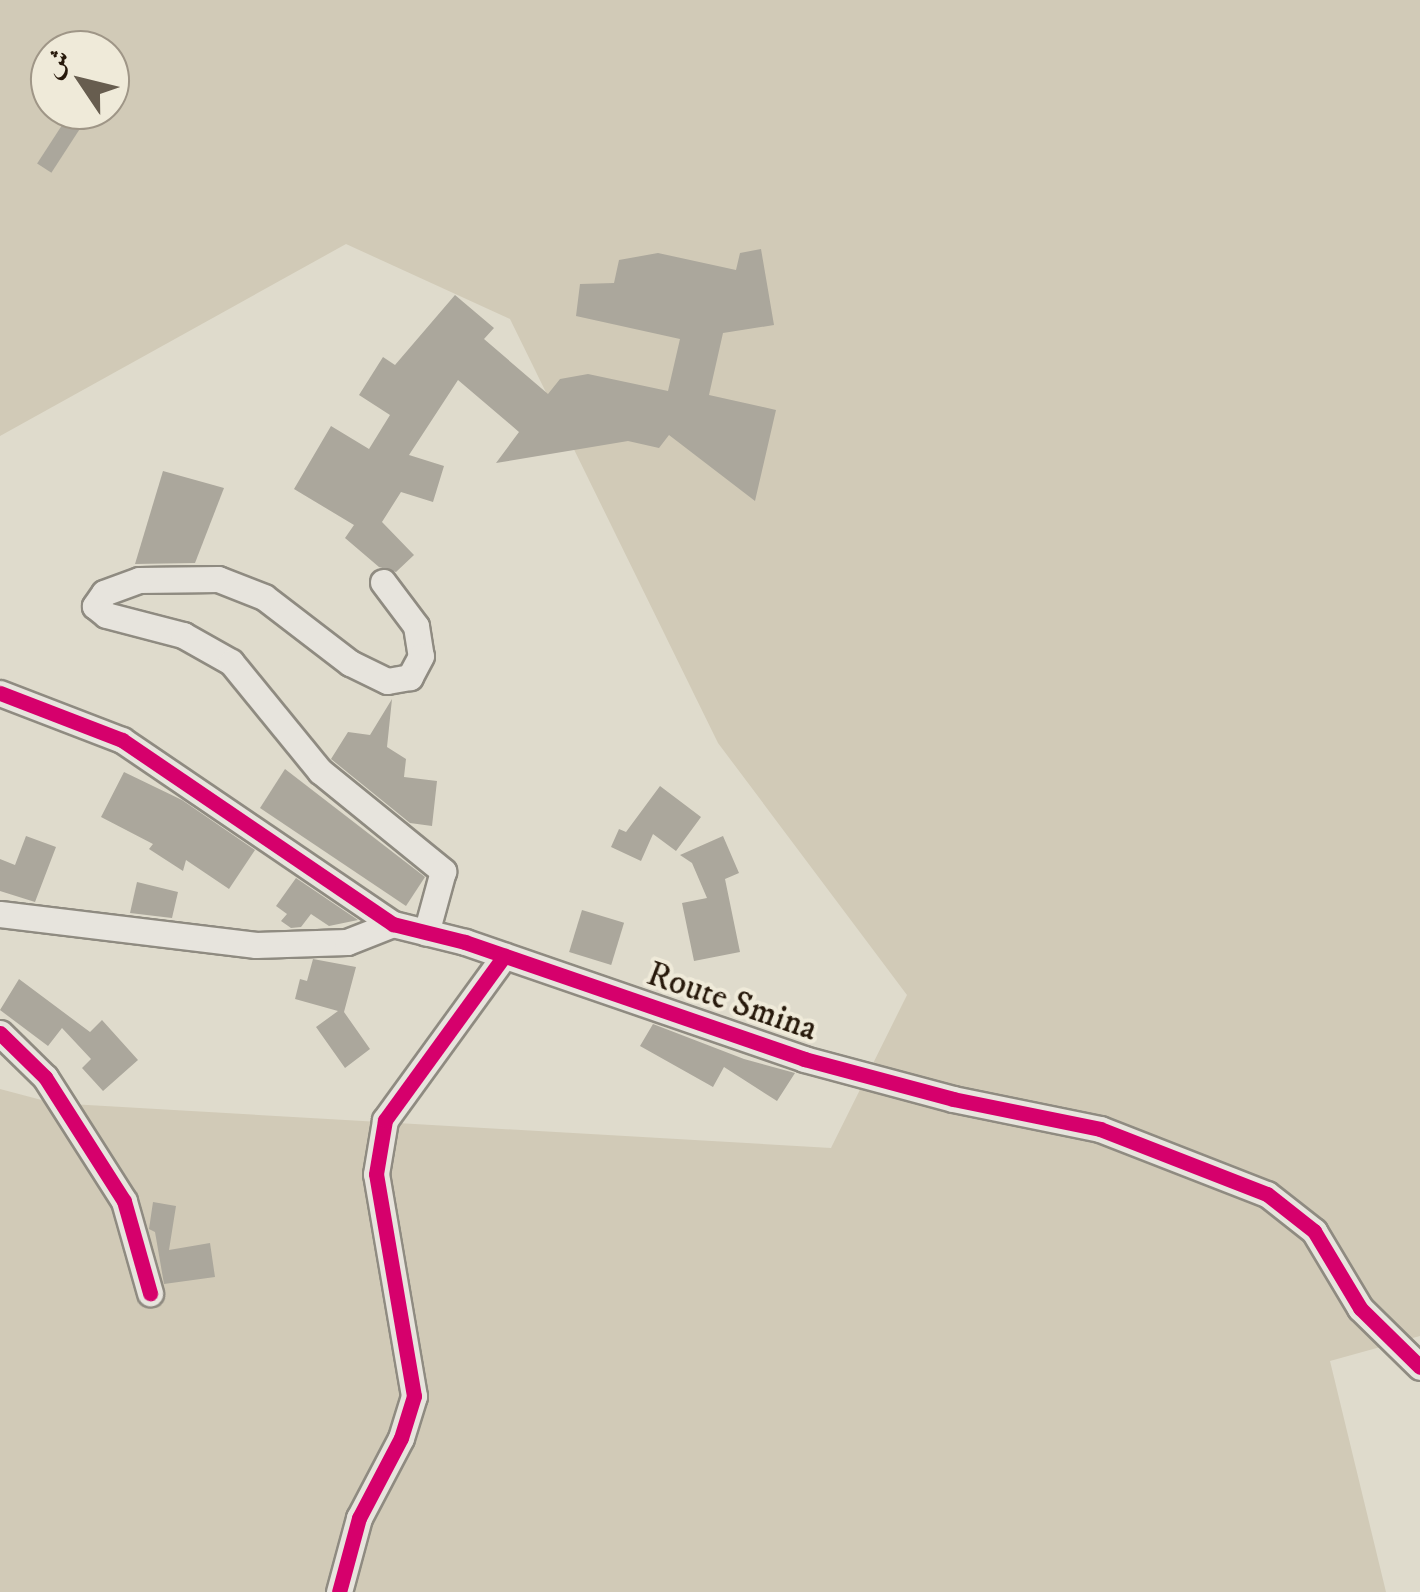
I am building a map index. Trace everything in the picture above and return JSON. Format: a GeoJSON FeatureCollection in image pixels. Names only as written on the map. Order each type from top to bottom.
{"type":"FeatureCollection","features":[{"type":"Feature","properties":{"kind":"street"},"geometry":{"type":"LineString","coordinates":[[383,582],[416,626],[421,656],[410,677],[388,681],[350,663],[264,597],[218,579],[140,580],[104,594],[96,606],[106,616],[183,635],[230,662],[320,771],[443,871],[426,933]]}},
{"type":"Feature","properties":{"kind":"street","name":"Route Smina"},"geometry":{"type":"LineString","coordinates":[[0,694],[122,740],[393,924],[504,956],[804,1059],[953,1099],[1100,1129],[1268,1194],[1314,1231],[1360,1308],[1420,1367]]}},
{"type":"Feature","properties":{"kind":"street"},"geometry":{"type":"LineString","coordinates":[[0,914],[256,944],[348,942],[393,924]]}},
{"type":"Feature","properties":{"kind":"street"},"geometry":{"type":"LineString","coordinates":[[339,1592],[359,1518],[402,1438],[414,1396],[376,1174],[385,1120],[504,956]]}},
{"type":"Feature","properties":{"kind":"street"},"geometry":{"type":"LineString","coordinates":[[0,1033],[44,1077],[124,1201],[150,1294]]}},
{"type":"Feature","properties":{"kind":"shaded area"},"geometry":{"type":"Polygon","coordinates":[[[0,0],[1420,0],[1420,1336],[1330,1361],[1386,1592],[0,1592],[0,1089],[53,1103],[831,1148],[907,995],[718,743],[510,319],[346,244],[0,436],[0,0]]]}},
{"type":"Feature","properties":{"kind":"building"},"geometry":{"type":"Polygon","coordinates":[[[59,130],[79,130],[51,173],[37,163],[59,130]]]}},
{"type":"Feature","properties":{"kind":"building"},"geometry":{"type":"Polygon","coordinates":[[[761,249],[774,325],[723,333],[709,395],[776,410],[755,501],[669,435],[659,448],[628,441],[496,463],[519,432],[458,380],[409,455],[444,466],[433,502],[401,492],[382,522],[414,555],[396,572],[379,567],[345,538],[354,525],[294,489],[331,426],[369,449],[390,415],[359,395],[383,357],[395,365],[455,295],[494,328],[484,339],[548,394],[560,379],[588,374],[668,391],[680,339],[576,316],[580,284],[614,283],[619,260],[658,253],[736,270],[740,253],[761,249]]]}},
{"type":"Feature","properties":{"kind":"building"},"geometry":{"type":"Polygon","coordinates":[[[163,471],[224,488],[195,563],[135,564],[163,471]]]}},
{"type":"Feature","properties":{"kind":"building"},"geometry":{"type":"Polygon","coordinates":[[[392,699],[387,747],[406,759],[404,777],[437,781],[432,826],[410,823],[331,759],[348,732],[370,735],[392,699]]]}},
{"type":"Feature","properties":{"kind":"building"},"geometry":{"type":"Polygon","coordinates":[[[285,769],[425,877],[406,906],[260,808],[285,769]]]}},
{"type":"Feature","properties":{"kind":"building"},"geometry":{"type":"Polygon","coordinates":[[[124,772],[182,800],[255,850],[229,889],[186,860],[183,871],[149,849],[153,844],[101,817],[124,772]]]}},
{"type":"Feature","properties":{"kind":"building"},"geometry":{"type":"Polygon","coordinates":[[[660,786],[701,817],[676,851],[653,834],[641,861],[611,847],[619,829],[626,832],[660,786]]]}},
{"type":"Feature","properties":{"kind":"building"},"geometry":{"type":"Polygon","coordinates":[[[26,836],[56,847],[35,902],[0,891],[0,859],[15,865],[26,836]]]}},
{"type":"Feature","properties":{"kind":"building"},"geometry":{"type":"Polygon","coordinates":[[[723,836],[739,873],[725,879],[740,952],[694,961],[682,903],[707,898],[692,863],[680,855],[723,836]]]}},
{"type":"Feature","properties":{"kind":"building"},"geometry":{"type":"Polygon","coordinates":[[[296,878],[358,920],[329,926],[311,914],[301,927],[291,928],[281,921],[287,914],[276,906],[296,878]]]}},
{"type":"Feature","properties":{"kind":"building"},"geometry":{"type":"Polygon","coordinates":[[[137,882],[178,892],[172,918],[130,913],[137,882]]]}},
{"type":"Feature","properties":{"kind":"building"},"geometry":{"type":"Polygon","coordinates":[[[582,910],[624,923],[611,965],[569,952],[582,910]]]}},
{"type":"Feature","properties":{"kind":"building"},"geometry":{"type":"Polygon","coordinates":[[[313,959],[356,967],[344,1012],[370,1049],[345,1068],[316,1027],[338,1011],[295,999],[300,979],[307,981],[313,959]]]}},
{"type":"Feature","properties":{"kind":"building"},"geometry":{"type":"Polygon","coordinates":[[[19,979],[90,1032],[102,1020],[138,1060],[103,1091],[82,1068],[91,1059],[62,1028],[48,1046],[0,1010],[19,979]]]}},
{"type":"Feature","properties":{"kind":"building"},"geometry":{"type":"Polygon","coordinates":[[[653,1024],[744,1059],[795,1073],[777,1101],[724,1067],[713,1087],[640,1046],[653,1024]]]}},
{"type":"Feature","properties":{"kind":"building"},"geometry":{"type":"Polygon","coordinates":[[[153,1202],[176,1206],[169,1250],[210,1243],[215,1277],[164,1284],[155,1232],[149,1229],[153,1202]]]}},
{"type":"Feature","properties":{"kind":"cycle path"},"geometry":{"type":"LineString","coordinates":[[0,693],[122,740],[393,924],[465,942],[804,1059],[953,1099],[1100,1129],[1267,1194],[1314,1231],[1360,1308],[1420,1367]]}},
{"type":"Feature","properties":{"kind":"cycle path"},"geometry":{"type":"LineString","coordinates":[[339,1592],[359,1518],[401,1438],[414,1396],[376,1174],[385,1120],[504,956]]}},
{"type":"Feature","properties":{"kind":"cycle path"},"geometry":{"type":"LineString","coordinates":[[0,1033],[45,1077],[124,1201],[150,1293]]}}]}
